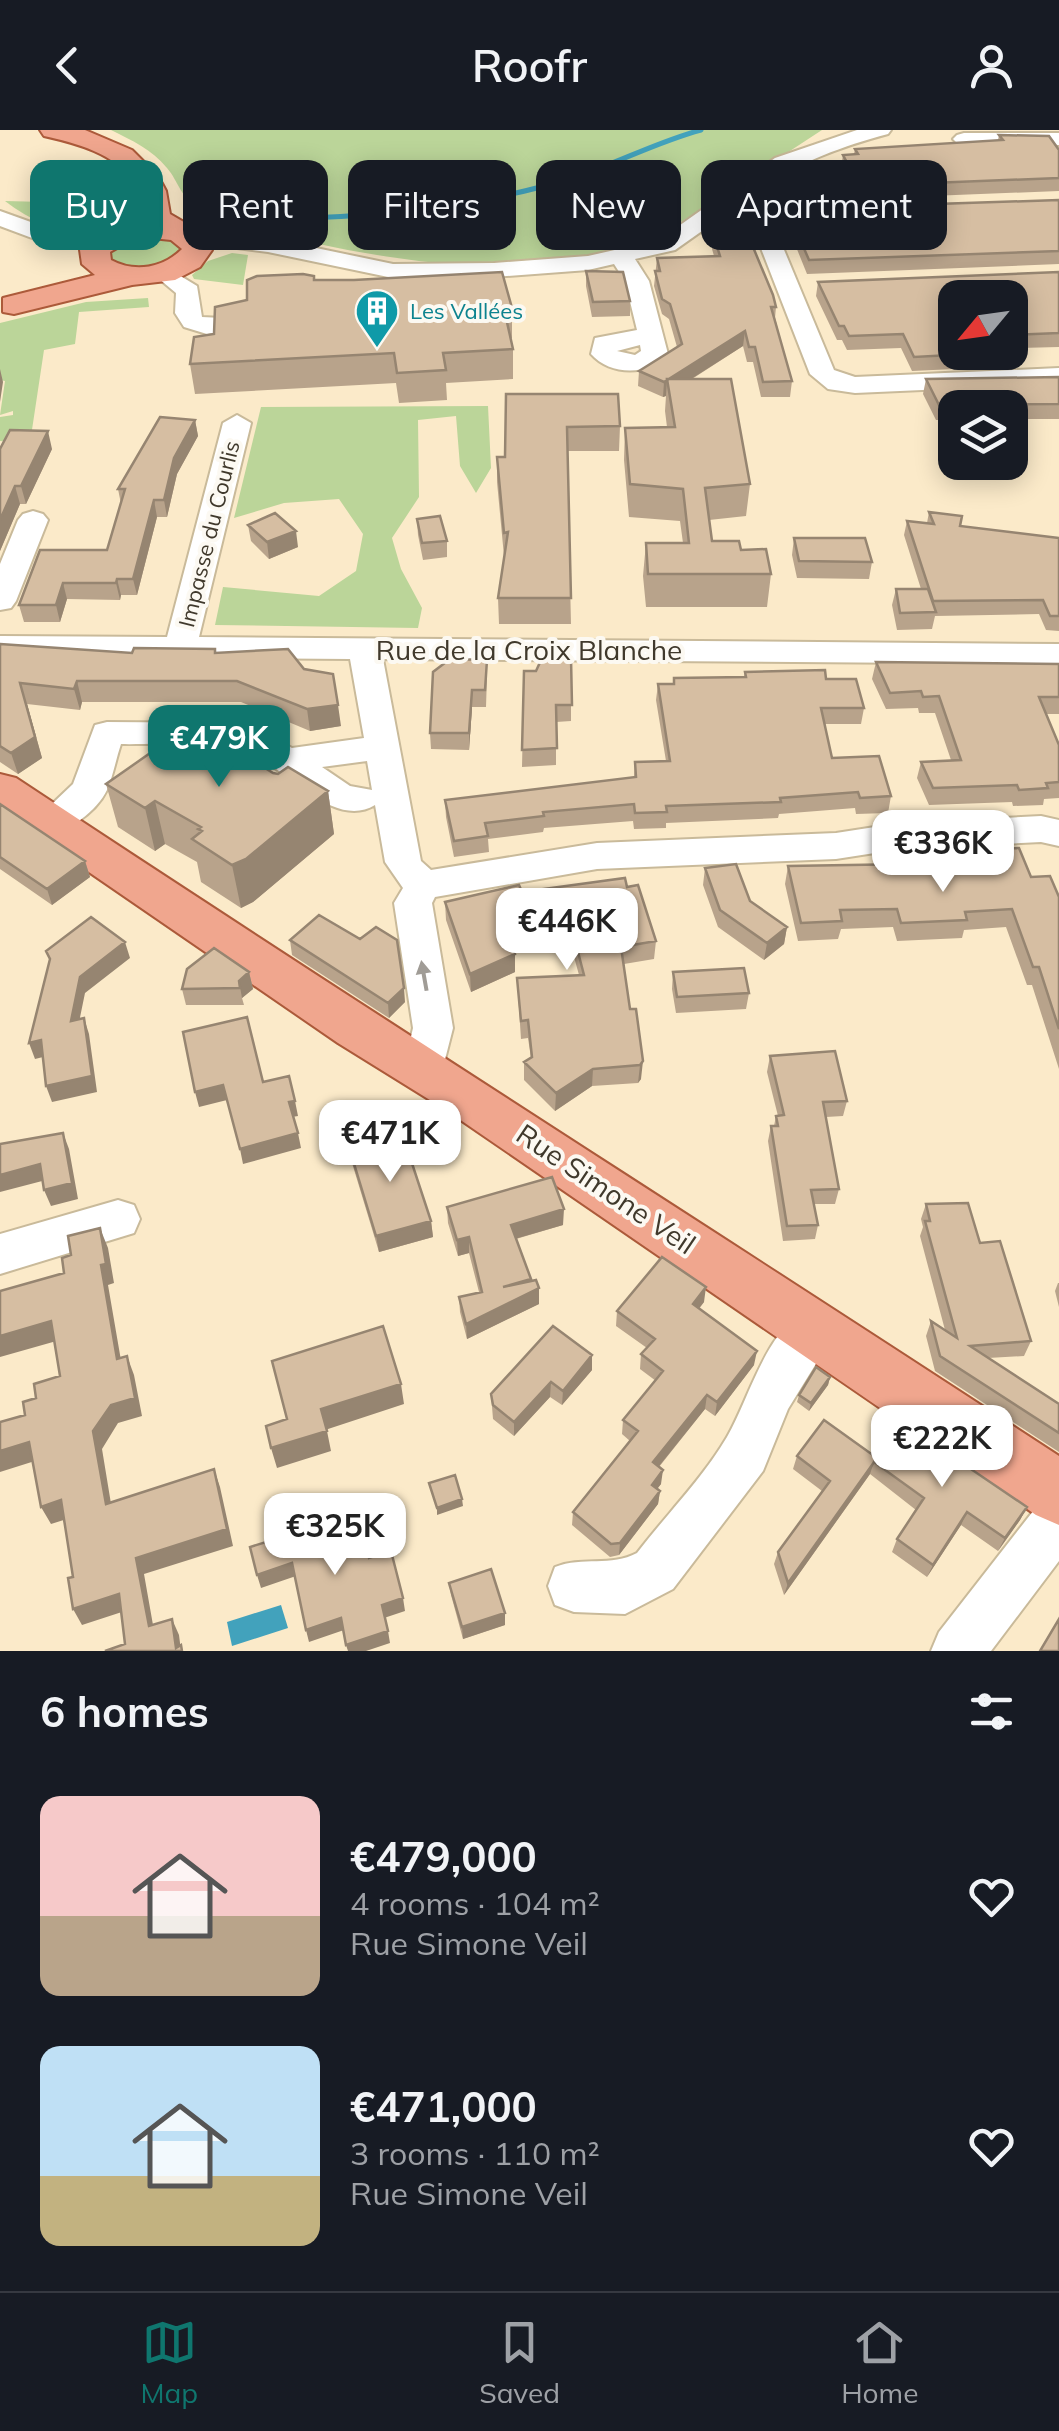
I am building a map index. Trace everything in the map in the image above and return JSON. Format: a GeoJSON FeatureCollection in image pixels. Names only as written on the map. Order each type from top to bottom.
{"type":"FeatureCollection","features":[{"type":"Feature","properties":{"kind":"main road"},"geometry":{"type":"LineString","coordinates":[[53,130],[112,150],[123,160]]}},
{"type":"Feature","properties":{"kind":"main road"},"geometry":{"type":"LineString","coordinates":[[163,227],[177,250]]}},
{"type":"Feature","properties":{"kind":"main road"},"geometry":{"type":"LineString","coordinates":[[163,249],[177,250]]}},
{"type":"Feature","properties":{"kind":"main road"},"geometry":{"type":"LineString","coordinates":[[7,308],[66,280],[100,250]]}},
{"type":"Feature","properties":{"kind":"main road"},"geometry":{"type":"LineString","coordinates":[[106,250],[104,270],[130,276]]}},
{"type":"Feature","properties":{"kind":"main road"},"geometry":{"type":"LineString","coordinates":[[7,308],[130,276],[177,250]]}},
{"type":"Feature","properties":{"kind":"main road","name":"Rue Simone Veil"},"geometry":{"type":"LineString","coordinates":[[0,788],[356,1030],[424,1071],[1059,1493]]}},
{"type":"Feature","properties":{"kind":"street"},"geometry":{"type":"LineString","coordinates":[[790,160],[881,130]]}},
{"type":"Feature","properties":{"kind":"street"},"geometry":{"type":"LineString","coordinates":[[964,140],[1059,138]]}},
{"type":"Feature","properties":{"kind":"street"},"geometry":{"type":"LineString","coordinates":[[0,218],[30,229]]}},
{"type":"Feature","properties":{"kind":"street"},"geometry":{"type":"LineString","coordinates":[[234,324],[207,326],[193,322],[187,313],[188,290],[177,250],[308,256],[377,269],[428,272],[548,267],[622,257],[675,242],[701,223]]}},
{"type":"Feature","properties":{"kind":"street"},"geometry":{"type":"LineString","coordinates":[[784,250],[823,374],[836,383],[1059,376]]}},
{"type":"Feature","properties":{"kind":"street"},"geometry":{"type":"LineString","coordinates":[[622,257],[638,281],[650,336]]}},
{"type":"Feature","properties":{"kind":"street","name":"Impasse du Courlis"},"geometry":{"type":"LineString","coordinates":[[181,646],[238,423]]}},
{"type":"Feature","properties":{"kind":"street"},"geometry":{"type":"LineString","coordinates":[[0,602],[33,520]]}},
{"type":"Feature","properties":{"kind":"street","name":"Rue de la Croix Blanche"},"geometry":{"type":"LineString","coordinates":[[0,646],[1059,654]]}},
{"type":"Feature","properties":{"kind":"street"},"geometry":{"type":"LineString","coordinates":[[364,650],[404,862],[414,878],[424,883],[446,883],[597,856],[836,846],[894,837],[1041,829],[1059,833]]}},
{"type":"Feature","properties":{"kind":"street"},"geometry":{"type":"LineString","coordinates":[[50,823],[89,790],[107,733],[244,734],[342,797],[361,799]]}},
{"type":"Feature","properties":{"kind":"street"},"geometry":{"type":"LineString","coordinates":[[287,760],[382,747]]}},
{"type":"Feature","properties":{"kind":"street"},"geometry":{"type":"LineString","coordinates":[[424,883],[412,902],[432,1028],[424,1071]]}},
{"type":"Feature","properties":{"kind":"street"},"geometry":{"type":"LineString","coordinates":[[0,1254],[118,1219]]}},
{"type":"Feature","properties":{"kind":"street"},"geometry":{"type":"LineString","coordinates":[[574,1586],[626,1588],[655,1571],[744,1454],[769,1395],[814,1328]]}},
{"type":"Feature","properties":{"kind":"street"},"geometry":{"type":"LineString","coordinates":[[958,1651],[1059,1519]]}},
{"type":"Feature","properties":{"kind":"green space"},"geometry":{"type":"Polygon","coordinates":[[[111,130],[822,130],[776,160],[701,160],[701,209],[681,222],[681,160],[536,160],[536,250],[621,250],[576,261],[532,265],[442,263],[350,250],[516,250],[516,160],[348,160],[348,250],[328,245],[328,160],[183,160],[183,193],[163,160],[111,130]]]}},
{"type":"Feature","properties":{"kind":"green space"},"geometry":{"type":"Polygon","coordinates":[[[5,201],[30,202],[30,217],[5,201]]]}},
{"type":"Feature","properties":{"kind":"green space"},"geometry":{"type":"Polygon","coordinates":[[[163,236],[183,244],[184,250],[183,256],[135,268],[117,264],[108,258],[108,252],[163,250],[163,236]]]}},
{"type":"Feature","properties":{"kind":"green space"},"geometry":{"type":"Polygon","coordinates":[[[232,253],[248,255],[243,285],[194,279],[192,275],[208,261],[232,253]]]}},
{"type":"Feature","properties":{"kind":"green space"},"geometry":{"type":"Polygon","coordinates":[[[148,298],[149,307],[79,312],[75,344],[44,350],[30,443],[0,441],[0,417],[13,415],[13,411],[0,415],[5,381],[0,380],[0,323],[86,302],[148,298]]]}},
{"type":"Feature","properties":{"kind":"green space"},"geometry":{"type":"Polygon","coordinates":[[[488,406],[491,468],[476,493],[460,466],[456,416],[418,420],[419,497],[392,538],[401,569],[422,608],[418,628],[215,625],[223,587],[319,596],[356,571],[363,534],[339,499],[284,503],[234,518],[261,407],[488,406]]]}},
{"type":"Feature","properties":{"kind":"water"},"geometry":{"type":"Polygon","coordinates":[[[281,1605],[288,1628],[232,1646],[227,1622],[281,1605]]]}},
{"type":"Feature","properties":{"kind":"building"},"geometry":{"type":"Polygon","coordinates":[[[999,135],[1049,136],[1059,150],[1059,178],[947,182],[947,160],[846,160],[843,155],[858,154],[855,149],[1003,140],[999,135]]]}},
{"type":"Feature","properties":{"kind":"building"},"geometry":{"type":"Polygon","coordinates":[[[1059,200],[1059,251],[809,260],[805,250],[947,250],[947,204],[1059,200]]]}},
{"type":"Feature","properties":{"kind":"building"},"geometry":{"type":"Polygon","coordinates":[[[718,250],[754,250],[773,295],[776,307],[771,307],[792,381],[763,382],[755,347],[749,347],[745,331],[664,382],[639,371],[682,344],[670,304],[662,299],[655,271],[660,271],[657,258],[720,256],[718,250]]]}},
{"type":"Feature","properties":{"kind":"building"},"geometry":{"type":"Polygon","coordinates":[[[586,271],[623,272],[630,301],[593,302],[586,271]]]}},
{"type":"Feature","properties":{"kind":"building"},"geometry":{"type":"Polygon","coordinates":[[[502,272],[512,308],[504,309],[513,349],[443,353],[446,370],[397,373],[394,353],[190,364],[194,337],[214,334],[215,307],[247,300],[247,280],[257,276],[303,274],[314,276],[314,280],[354,280],[502,272]]]}},
{"type":"Feature","properties":{"kind":"building"},"geometry":{"type":"Polygon","coordinates":[[[1059,272],[1059,333],[1028,334],[1028,280],[938,280],[938,356],[914,357],[903,334],[849,336],[844,326],[839,326],[818,282],[1059,272]]]}},
{"type":"Feature","properties":{"kind":"building"},"geometry":{"type":"Polygon","coordinates":[[[1059,377],[1059,404],[1028,404],[1028,390],[938,390],[938,403],[926,379],[1059,377]]]}},
{"type":"Feature","properties":{"kind":"building"},"geometry":{"type":"Polygon","coordinates":[[[667,379],[731,379],[750,484],[705,488],[712,541],[739,541],[741,550],[766,549],[771,574],[648,574],[646,543],[689,543],[683,489],[630,484],[625,428],[675,427],[667,379]]]}},
{"type":"Feature","properties":{"kind":"building"},"geometry":{"type":"Polygon","coordinates":[[[506,394],[618,394],[620,426],[567,427],[571,598],[498,598],[508,532],[504,533],[497,457],[505,457],[506,394]]]}},
{"type":"Feature","properties":{"kind":"building"},"geometry":{"type":"Polygon","coordinates":[[[160,417],[195,420],[174,458],[164,500],[154,500],[133,579],[117,579],[116,583],[63,583],[56,605],[19,605],[40,550],[107,550],[125,489],[118,489],[160,417]]]}},
{"type":"Feature","properties":{"kind":"building"},"geometry":{"type":"Polygon","coordinates":[[[10,430],[48,431],[0,520],[0,449],[10,430]]]}},
{"type":"Feature","properties":{"kind":"building"},"geometry":{"type":"Polygon","coordinates":[[[929,512],[962,516],[960,526],[1059,538],[1059,616],[1050,616],[1043,600],[933,601],[907,521],[934,524],[929,512]]]}},
{"type":"Feature","properties":{"kind":"building"},"geometry":{"type":"Polygon","coordinates":[[[275,513],[296,531],[267,542],[248,525],[275,513]]]}},
{"type":"Feature","properties":{"kind":"building"},"geometry":{"type":"Polygon","coordinates":[[[440,516],[447,541],[422,543],[417,519],[440,516]]]}},
{"type":"Feature","properties":{"kind":"building"},"geometry":{"type":"Polygon","coordinates":[[[794,538],[865,538],[872,562],[799,561],[794,538]]]}},
{"type":"Feature","properties":{"kind":"building"},"geometry":{"type":"Polygon","coordinates":[[[896,589],[928,589],[936,612],[900,613],[896,589]]]}},
{"type":"Feature","properties":{"kind":"building"},"geometry":{"type":"Polygon","coordinates":[[[0,644],[132,653],[134,648],[215,649],[215,653],[288,649],[304,669],[333,674],[338,705],[307,709],[237,681],[77,681],[74,689],[20,683],[35,737],[11,753],[0,746],[0,644]]]}},
{"type":"Feature","properties":{"kind":"building"},"geometry":{"type":"Polygon","coordinates":[[[542,658],[571,658],[572,705],[556,705],[557,748],[522,750],[524,671],[536,671],[542,658]]]}},
{"type":"Feature","properties":{"kind":"building"},"geometry":{"type":"Polygon","coordinates":[[[450,659],[487,660],[485,690],[472,690],[469,733],[430,733],[433,672],[450,659]]]}},
{"type":"Feature","properties":{"kind":"building"},"geometry":{"type":"Polygon","coordinates":[[[876,662],[1059,664],[1059,697],[1039,697],[1059,745],[1059,782],[1046,783],[1048,788],[1019,790],[1017,785],[933,788],[921,762],[961,760],[939,696],[923,697],[921,691],[890,693],[876,662]]]}},
{"type":"Feature","properties":{"kind":"building"},"geometry":{"type":"Polygon","coordinates":[[[825,670],[826,679],[856,679],[864,708],[821,708],[832,758],[879,756],[891,796],[860,798],[858,792],[780,798],[781,802],[666,806],[667,812],[635,813],[634,804],[543,812],[544,816],[485,823],[488,836],[454,841],[445,800],[636,777],[635,762],[670,761],[658,684],[674,684],[674,678],[746,677],[745,672],[825,670]]]}},
{"type":"Feature","properties":{"kind":"building"},"geometry":{"type":"Polygon","coordinates":[[[203,716],[241,739],[231,746],[273,773],[288,767],[328,791],[246,859],[232,865],[192,839],[202,831],[198,829],[201,827],[155,801],[145,808],[106,784],[203,716]]]}},
{"type":"Feature","properties":{"kind":"building"},"geometry":{"type":"Polygon","coordinates":[[[0,804],[85,861],[47,889],[0,857],[0,804]]]}},
{"type":"Feature","properties":{"kind":"building"},"geometry":{"type":"Polygon","coordinates":[[[990,839],[994,849],[1019,848],[1031,877],[1050,876],[1059,897],[1059,1029],[1039,967],[1033,967],[1012,909],[965,912],[967,920],[901,923],[897,909],[840,910],[842,921],[801,923],[788,866],[911,864],[907,851],[945,850],[943,845],[990,839]]]}},
{"type":"Feature","properties":{"kind":"building"},"geometry":{"type":"Polygon","coordinates":[[[736,864],[750,901],[787,927],[767,943],[720,910],[705,868],[736,864]]]}},
{"type":"Feature","properties":{"kind":"building"},"geometry":{"type":"Polygon","coordinates":[[[625,878],[627,887],[638,885],[656,941],[621,947],[643,1061],[640,1065],[593,1069],[556,1093],[524,1062],[532,1057],[528,1020],[521,1021],[517,978],[584,975],[567,910],[506,919],[515,954],[470,974],[445,902],[519,885],[522,892],[625,878]]]}},
{"type":"Feature","properties":{"kind":"building"},"geometry":{"type":"Polygon","coordinates":[[[319,915],[360,939],[376,927],[397,940],[404,988],[388,1003],[290,940],[319,915]]]}},
{"type":"Feature","properties":{"kind":"building"},"geometry":{"type":"Polygon","coordinates":[[[91,917],[125,942],[80,977],[71,1021],[84,1018],[92,1076],[46,1086],[41,1040],[29,1043],[50,959],[46,951],[91,917]]]}},
{"type":"Feature","properties":{"kind":"building"},"geometry":{"type":"Polygon","coordinates":[[[214,948],[249,972],[239,981],[240,988],[182,989],[187,969],[214,948]]]}},
{"type":"Feature","properties":{"kind":"building"},"geometry":{"type":"Polygon","coordinates":[[[744,968],[749,993],[677,997],[673,972],[744,968]]]}},
{"type":"Feature","properties":{"kind":"building"},"geometry":{"type":"Polygon","coordinates":[[[247,1017],[263,1082],[289,1076],[295,1101],[289,1102],[298,1133],[240,1149],[223,1085],[195,1092],[183,1032],[247,1017]]]}},
{"type":"Feature","properties":{"kind":"building"},"geometry":{"type":"Polygon","coordinates":[[[835,1051],[847,1101],[823,1102],[839,1189],[811,1190],[818,1225],[787,1226],[771,1126],[778,1126],[776,1116],[784,1115],[770,1056],[835,1051]]]}},
{"type":"Feature","properties":{"kind":"building"},"geometry":{"type":"Polygon","coordinates":[[[63,1133],[72,1183],[44,1190],[40,1164],[0,1175],[0,1144],[63,1133]]]}},
{"type":"Feature","properties":{"kind":"building"},"geometry":{"type":"Polygon","coordinates":[[[402,1133],[431,1221],[376,1236],[349,1147],[402,1133]]]}},
{"type":"Feature","properties":{"kind":"building"},"geometry":{"type":"Polygon","coordinates":[[[552,1177],[564,1209],[511,1225],[531,1279],[503,1287],[536,1280],[539,1288],[466,1324],[459,1297],[482,1292],[469,1237],[457,1240],[447,1207],[552,1177]]]}},
{"type":"Feature","properties":{"kind":"building"},"geometry":{"type":"Polygon","coordinates":[[[968,1203],[980,1243],[1000,1241],[1031,1341],[970,1346],[1059,1404],[1059,1433],[940,1356],[931,1321],[957,1338],[925,1221],[930,1221],[926,1204],[968,1203]]]}},
{"type":"Feature","properties":{"kind":"building"},"geometry":{"type":"Polygon","coordinates":[[[100,1228],[106,1264],[101,1265],[117,1359],[127,1356],[135,1398],[111,1405],[93,1431],[106,1504],[214,1469],[227,1529],[136,1558],[149,1626],[172,1619],[176,1648],[181,1645],[182,1651],[105,1651],[125,1644],[119,1594],[73,1609],[68,1578],[73,1577],[61,1500],[41,1507],[29,1442],[0,1451],[0,1422],[25,1415],[23,1402],[36,1398],[34,1384],[60,1376],[51,1321],[0,1336],[0,1291],[64,1273],[62,1258],[71,1255],[68,1236],[100,1228]]]}},
{"type":"Feature","properties":{"kind":"building"},"geometry":{"type":"Polygon","coordinates":[[[662,1257],[706,1287],[693,1304],[757,1351],[717,1402],[707,1395],[653,1462],[663,1470],[652,1485],[660,1491],[620,1543],[611,1544],[573,1512],[638,1431],[623,1420],[663,1371],[641,1354],[655,1339],[617,1311],[662,1257]]]}},
{"type":"Feature","properties":{"kind":"building"},"geometry":{"type":"Polygon","coordinates":[[[383,1326],[401,1384],[321,1409],[327,1431],[271,1448],[266,1426],[287,1419],[272,1361],[383,1326]]]}},
{"type":"Feature","properties":{"kind":"building"},"geometry":{"type":"Polygon","coordinates":[[[553,1326],[592,1355],[563,1391],[551,1382],[514,1422],[493,1405],[491,1394],[553,1326]]]}},
{"type":"Feature","properties":{"kind":"building"},"geometry":{"type":"Polygon","coordinates":[[[816,1367],[830,1377],[811,1403],[799,1395],[816,1367]]]}},
{"type":"Feature","properties":{"kind":"building"},"geometry":{"type":"Polygon","coordinates":[[[908,1414],[964,1453],[959,1461],[1027,1507],[1005,1538],[967,1512],[933,1565],[897,1539],[924,1498],[874,1462],[908,1414]]]}},
{"type":"Feature","properties":{"kind":"building"},"geometry":{"type":"Polygon","coordinates":[[[824,1420],[877,1458],[788,1583],[778,1552],[830,1481],[797,1456],[824,1420]]]}},
{"type":"Feature","properties":{"kind":"building"},"geometry":{"type":"Polygon","coordinates":[[[455,1475],[462,1499],[437,1508],[429,1483],[455,1475]]]}},
{"type":"Feature","properties":{"kind":"building"},"geometry":{"type":"Polygon","coordinates":[[[347,1517],[354,1543],[365,1540],[369,1558],[391,1551],[403,1598],[382,1605],[388,1631],[346,1645],[341,1618],[306,1630],[292,1563],[257,1575],[250,1547],[347,1517]]]}},
{"type":"Feature","properties":{"kind":"building"},"geometry":{"type":"Polygon","coordinates":[[[491,1569],[505,1613],[462,1627],[449,1583],[491,1569]]]}},
{"type":"Feature","properties":{"kind":"building"},"geometry":{"type":"Polygon","coordinates":[[[1059,1619],[1059,1651],[1040,1651],[1059,1619]]]}},
{"type":"Feature","properties":{"kind":"waterway"},"geometry":{"type":"LineString","coordinates":[[328,217],[448,205],[534,189],[701,130]]}},
{"type":"Feature","properties":{"kind":"place","name":"Les Vallées"},"geometry":{"type":"Point","coordinates":[377,349]}}]}
